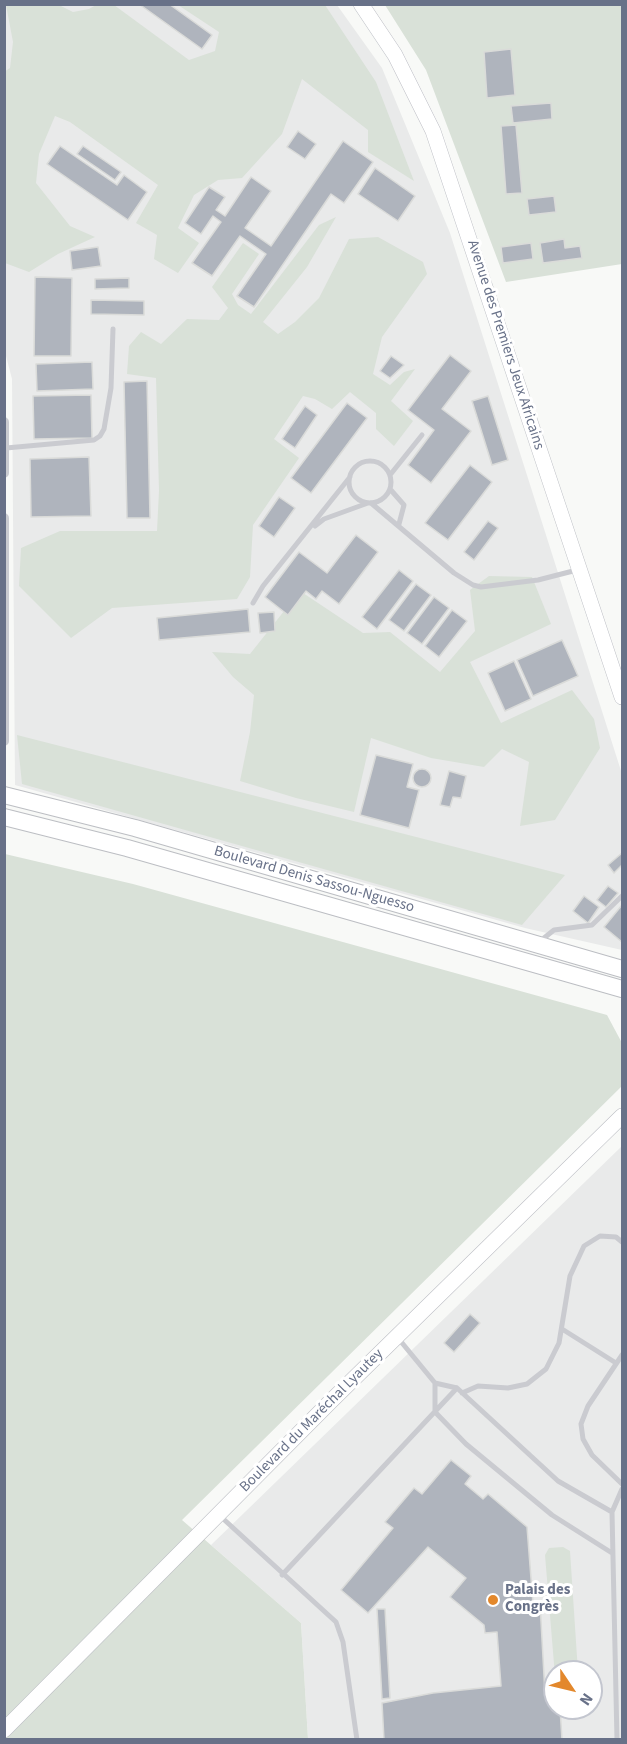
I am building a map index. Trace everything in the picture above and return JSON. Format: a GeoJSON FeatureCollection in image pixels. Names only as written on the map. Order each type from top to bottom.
{"type":"FeatureCollection","features":[{"type":"Feature","properties":{"kind":"main road","name":"Avenue des Premiers Jeux Africains"},"geometry":{"type":"LineString","coordinates":[[361,4],[395,55],[434,131],[622,697]]}},
{"type":"Feature","properties":{"kind":"main road","name":"Boulevard Denis Sassou-Nguesso"},"geometry":{"type":"LineString","coordinates":[[4,795],[135,828],[622,969]]}},
{"type":"Feature","properties":{"kind":"main road","name":"Boulevard Denis Sassou-Nguesso"},"geometry":{"type":"LineString","coordinates":[[4,817],[139,851],[622,990]]}},
{"type":"Feature","properties":{"kind":"main road","name":"Boulevard du Maréchal Lyautey"},"geometry":{"type":"LineString","coordinates":[[4,1730],[218,1514],[622,1116]]}},
{"type":"Feature","properties":{"kind":"street"},"geometry":{"type":"LineString","coordinates":[[4,422],[6,448],[4,473]]}},
{"type":"Feature","properties":{"kind":"street"},"geometry":{"type":"LineString","coordinates":[[4,518],[4,741]]}},
{"type":"Feature","properties":{"kind":"lane"},"geometry":{"type":"LineString","coordinates":[[6,448],[94,440],[100,436],[104,429],[111,388],[113,329]]}},
{"type":"Feature","properties":{"kind":"lane"},"geometry":{"type":"LineString","coordinates":[[311,529],[324,519],[385,497],[390,489],[390,475],[422,435]]}},
{"type":"Feature","properties":{"kind":"lane"},"geometry":{"type":"LineString","coordinates":[[253,603],[276,569],[311,529],[353,470],[365,462],[380,463],[390,475]]}},
{"type":"Feature","properties":{"kind":"lane"},"geometry":{"type":"LineString","coordinates":[[350,477],[353,494],[399,524],[454,573],[481,587],[538,580],[579,569]]}},
{"type":"Feature","properties":{"kind":"lane"},"geometry":{"type":"LineString","coordinates":[[390,489],[404,505],[399,524]]}},
{"type":"Feature","properties":{"kind":"lane"},"geometry":{"type":"LineString","coordinates":[[537,944],[554,930],[592,926],[622,896]]}},
{"type":"Feature","properties":{"kind":"lane"},"geometry":{"type":"LineString","coordinates":[[282,1575],[435,1412],[460,1390],[478,1386],[508,1388],[527,1384],[546,1369],[554,1358],[562,1329],[570,1276],[584,1246],[600,1236],[616,1237],[622,1242]]}},
{"type":"Feature","properties":{"kind":"lane"},"geometry":{"type":"LineString","coordinates":[[562,1329],[616,1363]]}},
{"type":"Feature","properties":{"kind":"lane"},"geometry":{"type":"LineString","coordinates":[[397,1337],[435,1383],[460,1390],[558,1480],[612,1512]]}},
{"type":"Feature","properties":{"kind":"lane"},"geometry":{"type":"LineString","coordinates":[[622,1355],[588,1406],[581,1424],[583,1439],[592,1455],[622,1484]]}},
{"type":"Feature","properties":{"kind":"lane"},"geometry":{"type":"LineString","coordinates":[[435,1383],[435,1412],[466,1444],[552,1515],[612,1553]]}},
{"type":"Feature","properties":{"kind":"lane"},"geometry":{"type":"LineString","coordinates":[[617,1740],[612,1512],[622,1489]]}},
{"type":"Feature","properties":{"kind":"lane"},"geometry":{"type":"LineString","coordinates":[[218,1514],[282,1575],[316,1601],[336,1622],[343,1642],[357,1740]]}},
{"type":"Feature","properties":{"kind":"shaded area"},"geometry":{"type":"Polygon","coordinates":[[[5,5],[337,5],[382,68],[450,233],[622,774],[622,950],[525,928],[15,785],[12,379],[5,352],[5,5]]]}},
{"type":"Feature","properties":{"kind":"shaded area"},"geometry":{"type":"Polygon","coordinates":[[[6,5],[59,5],[73,12],[96,5],[114,5],[189,60],[215,51],[219,32],[178,5],[325,5],[376,82],[414,181],[368,152],[368,130],[302,79],[282,134],[242,178],[218,180],[194,195],[178,228],[199,243],[178,273],[154,259],[157,235],[136,223],[158,185],[70,122],[55,116],[39,154],[36,183],[70,226],[95,237],[58,254],[29,272],[5,263],[4,72],[10,68],[13,42],[6,5]]]}},
{"type":"Feature","properties":{"kind":"shaded area"},"geometry":{"type":"Polygon","coordinates":[[[385,5],[622,5],[622,264],[506,282],[426,70],[385,5]]]}},
{"type":"Feature","properties":{"kind":"shaded area"},"geometry":{"type":"Polygon","coordinates":[[[336,217],[307,267],[263,322],[278,334],[295,322],[319,298],[349,239],[378,237],[423,262],[427,274],[382,337],[373,374],[390,385],[404,372],[415,369],[391,401],[413,421],[394,446],[376,429],[376,413],[350,392],[332,409],[315,399],[303,396],[274,439],[299,458],[253,525],[250,577],[237,599],[112,608],[71,638],[19,586],[21,548],[60,531],[157,531],[159,491],[156,378],[127,374],[129,346],[141,332],[161,344],[187,319],[219,320],[228,308],[212,287],[243,243],[259,254],[232,294],[238,305],[251,314],[319,225],[336,217]]]}},
{"type":"Feature","properties":{"kind":"shaded area"},"geometry":{"type":"Polygon","coordinates":[[[489,576],[532,577],[551,624],[470,662],[501,723],[572,690],[594,719],[600,748],[555,820],[520,826],[529,762],[502,749],[484,767],[431,758],[371,738],[354,812],[240,781],[250,732],[254,695],[233,677],[212,652],[250,654],[300,591],[363,633],[390,632],[440,672],[475,631],[470,590],[489,576]]]}},
{"type":"Feature","properties":{"kind":"shaded area"},"geometry":{"type":"Polygon","coordinates":[[[17,735],[565,875],[522,925],[22,784],[17,735]]]}},
{"type":"Feature","properties":{"kind":"shaded area"},"geometry":{"type":"Polygon","coordinates":[[[5,854],[133,884],[607,1015],[622,1043],[622,1086],[182,1520],[301,1623],[308,1739],[5,1740],[5,854]]]}},
{"type":"Feature","properties":{"kind":"shaded area"},"geometry":{"type":"Polygon","coordinates":[[[622,1146],[622,1739],[308,1739],[301,1623],[211,1545],[622,1146]]]}},
{"type":"Feature","properties":{"kind":"shaded area"},"geometry":{"type":"Polygon","coordinates":[[[563,1547],[570,1551],[577,1660],[554,1660],[545,1555],[549,1548],[563,1547]]]}},
{"type":"Feature","properties":{"kind":"building"},"geometry":{"type":"Polygon","coordinates":[[[139,4],[169,4],[212,35],[202,49],[139,4]]]}},
{"type":"Feature","properties":{"kind":"building"},"geometry":{"type":"Polygon","coordinates":[[[511,49],[515,95],[487,98],[484,52],[511,49]]]}},
{"type":"Feature","properties":{"kind":"building"},"geometry":{"type":"Polygon","coordinates":[[[551,103],[552,119],[513,123],[511,106],[551,103]]]}},
{"type":"Feature","properties":{"kind":"building"},"geometry":{"type":"Polygon","coordinates":[[[516,125],[522,193],[506,194],[501,126],[516,125]]]}},
{"type":"Feature","properties":{"kind":"building"},"geometry":{"type":"Polygon","coordinates":[[[298,131],[316,144],[305,159],[287,147],[298,131]]]}},
{"type":"Feature","properties":{"kind":"building"},"geometry":{"type":"Polygon","coordinates":[[[343,141],[373,162],[344,203],[331,194],[254,307],[237,296],[266,254],[240,236],[212,276],[192,263],[221,222],[213,216],[201,234],[185,223],[209,187],[225,197],[216,210],[225,216],[251,177],[271,191],[245,228],[271,246],[343,141]]]}},
{"type":"Feature","properties":{"kind":"building"},"geometry":{"type":"Polygon","coordinates":[[[60,146],[117,185],[124,175],[147,192],[128,220],[47,164],[60,146]]]}},
{"type":"Feature","properties":{"kind":"building"},"geometry":{"type":"Polygon","coordinates":[[[83,146],[121,172],[115,180],[77,154],[83,146]]]}},
{"type":"Feature","properties":{"kind":"building"},"geometry":{"type":"Polygon","coordinates":[[[375,168],[415,196],[398,221],[358,194],[375,168]]]}},
{"type":"Feature","properties":{"kind":"building"},"geometry":{"type":"Polygon","coordinates":[[[554,196],[556,212],[529,215],[527,199],[554,196]]]}},
{"type":"Feature","properties":{"kind":"building"},"geometry":{"type":"Polygon","coordinates":[[[564,239],[565,248],[580,246],[582,258],[543,263],[540,243],[564,239]]]}},
{"type":"Feature","properties":{"kind":"building"},"geometry":{"type":"Polygon","coordinates":[[[531,243],[533,259],[503,263],[501,247],[531,243]]]}},
{"type":"Feature","properties":{"kind":"building"},"geometry":{"type":"Polygon","coordinates":[[[98,247],[101,266],[72,270],[70,251],[98,247]]]}},
{"type":"Feature","properties":{"kind":"building"},"geometry":{"type":"Polygon","coordinates":[[[35,277],[72,278],[71,356],[34,356],[35,277]]]}},
{"type":"Feature","properties":{"kind":"building"},"geometry":{"type":"Polygon","coordinates":[[[129,278],[129,288],[95,289],[95,279],[129,278]]]}},
{"type":"Feature","properties":{"kind":"building"},"geometry":{"type":"Polygon","coordinates":[[[91,300],[144,301],[144,315],[91,314],[91,300]]]}},
{"type":"Feature","properties":{"kind":"building"},"geometry":{"type":"Polygon","coordinates":[[[450,355],[471,371],[442,409],[471,431],[431,483],[408,465],[434,430],[408,410],[450,355]]]}},
{"type":"Feature","properties":{"kind":"building"},"geometry":{"type":"Polygon","coordinates":[[[391,356],[404,365],[390,378],[380,371],[391,356]]]}},
{"type":"Feature","properties":{"kind":"building"},"geometry":{"type":"Polygon","coordinates":[[[92,362],[93,389],[37,391],[36,364],[92,362]]]}},
{"type":"Feature","properties":{"kind":"building"},"geometry":{"type":"Polygon","coordinates":[[[147,381],[150,518],[127,518],[124,382],[147,381]]]}},
{"type":"Feature","properties":{"kind":"building"},"geometry":{"type":"Polygon","coordinates":[[[91,395],[92,438],[34,439],[33,396],[91,395]]]}},
{"type":"Feature","properties":{"kind":"building"},"geometry":{"type":"Polygon","coordinates":[[[488,396],[508,460],[492,465],[472,401],[488,396]]]}},
{"type":"Feature","properties":{"kind":"building"},"geometry":{"type":"Polygon","coordinates":[[[347,403],[367,418],[311,493],[291,478],[347,403]]]}},
{"type":"Feature","properties":{"kind":"building"},"geometry":{"type":"Polygon","coordinates":[[[305,406],[317,415],[295,448],[282,439],[305,406]]]}},
{"type":"Feature","properties":{"kind":"building"},"geometry":{"type":"Polygon","coordinates":[[[89,457],[91,516],[31,517],[30,459],[89,457]]]}},
{"type":"Feature","properties":{"kind":"building"},"geometry":{"type":"Polygon","coordinates":[[[470,465],[492,482],[448,540],[425,523],[470,465]]]}},
{"type":"Feature","properties":{"kind":"building"},"geometry":{"type":"Polygon","coordinates":[[[279,497],[295,508],[274,537],[259,526],[279,497]]]}},
{"type":"Feature","properties":{"kind":"building"},"geometry":{"type":"Polygon","coordinates":[[[488,521],[498,528],[474,560],[464,552],[488,521]]]}},
{"type":"Feature","properties":{"kind":"building"},"geometry":{"type":"Polygon","coordinates":[[[356,535],[378,552],[339,604],[322,591],[316,599],[306,591],[288,615],[265,597],[299,552],[327,573],[356,535]]]}},
{"type":"Feature","properties":{"kind":"building"},"geometry":{"type":"Polygon","coordinates":[[[399,570],[413,581],[377,629],[362,617],[399,570]]]}},
{"type":"Feature","properties":{"kind":"building"},"geometry":{"type":"Polygon","coordinates":[[[416,584],[431,595],[404,631],[389,620],[416,584]]]}},
{"type":"Feature","properties":{"kind":"building"},"geometry":{"type":"Polygon","coordinates":[[[434,597],[449,608],[422,644],[407,633],[434,597]]]}},
{"type":"Feature","properties":{"kind":"building"},"geometry":{"type":"Polygon","coordinates":[[[248,609],[250,632],[159,640],[157,618],[248,609]]]}},
{"type":"Feature","properties":{"kind":"building"},"geometry":{"type":"Polygon","coordinates":[[[452,610],[467,621],[439,657],[425,646],[452,610]]]}},
{"type":"Feature","properties":{"kind":"building"},"geometry":{"type":"Polygon","coordinates":[[[274,612],[275,631],[260,633],[258,613],[274,612]]]}},
{"type":"Feature","properties":{"kind":"building"},"geometry":{"type":"Polygon","coordinates":[[[562,640],[578,676],[533,696],[517,660],[562,640]]]}},
{"type":"Feature","properties":{"kind":"building"},"geometry":{"type":"Polygon","coordinates":[[[514,661],[531,699],[505,711],[488,673],[514,661]]]}},
{"type":"Feature","properties":{"kind":"building"},"geometry":{"type":"Polygon","coordinates":[[[376,755],[413,764],[407,787],[419,790],[409,828],[360,815],[376,755]]]}},
{"type":"Feature","properties":{"kind":"building"},"geometry":{"type":"Polygon","coordinates":[[[422,769],[428,772],[431,778],[428,784],[422,787],[416,784],[413,778],[416,772],[422,769]]]}},
{"type":"Feature","properties":{"kind":"building"},"geometry":{"type":"Polygon","coordinates":[[[449,771],[466,776],[461,798],[453,797],[450,807],[440,805],[449,771]]]}},
{"type":"Feature","properties":{"kind":"building"},"geometry":{"type":"Polygon","coordinates":[[[622,853],[622,865],[614,873],[608,865],[622,853]]]}},
{"type":"Feature","properties":{"kind":"building"},"geometry":{"type":"Polygon","coordinates":[[[608,886],[618,893],[606,907],[597,900],[608,886]]]}},
{"type":"Feature","properties":{"kind":"building"},"geometry":{"type":"Polygon","coordinates":[[[584,896],[599,907],[588,923],[573,911],[584,896]]]}},
{"type":"Feature","properties":{"kind":"building"},"geometry":{"type":"Polygon","coordinates":[[[622,905],[622,942],[604,927],[622,905]]]}},
{"type":"Feature","properties":{"kind":"building"},"geometry":{"type":"Polygon","coordinates":[[[470,1314],[480,1323],[454,1352],[444,1343],[470,1314]]]}},
{"type":"Feature","properties":{"kind":"building","name":"Palais des Congrès"},"geometry":{"type":"Polygon","coordinates":[[[451,1460],[471,1476],[465,1484],[483,1499],[488,1494],[527,1527],[533,1604],[540,1603],[543,1720],[561,1720],[562,1740],[384,1740],[382,1703],[433,1693],[501,1686],[497,1632],[485,1633],[484,1625],[450,1597],[466,1578],[428,1547],[368,1613],[341,1590],[393,1528],[385,1522],[414,1488],[422,1494],[451,1460]]]}},
{"type":"Feature","properties":{"kind":"building"},"geometry":{"type":"Polygon","coordinates":[[[377,1609],[385,1609],[390,1698],[382,1699],[377,1609]]]}},
{"type":"Feature","properties":{"kind":"place","name":"Palais des Congrès"},"geometry":{"type":"Point","coordinates":[493,1600]}}]}
